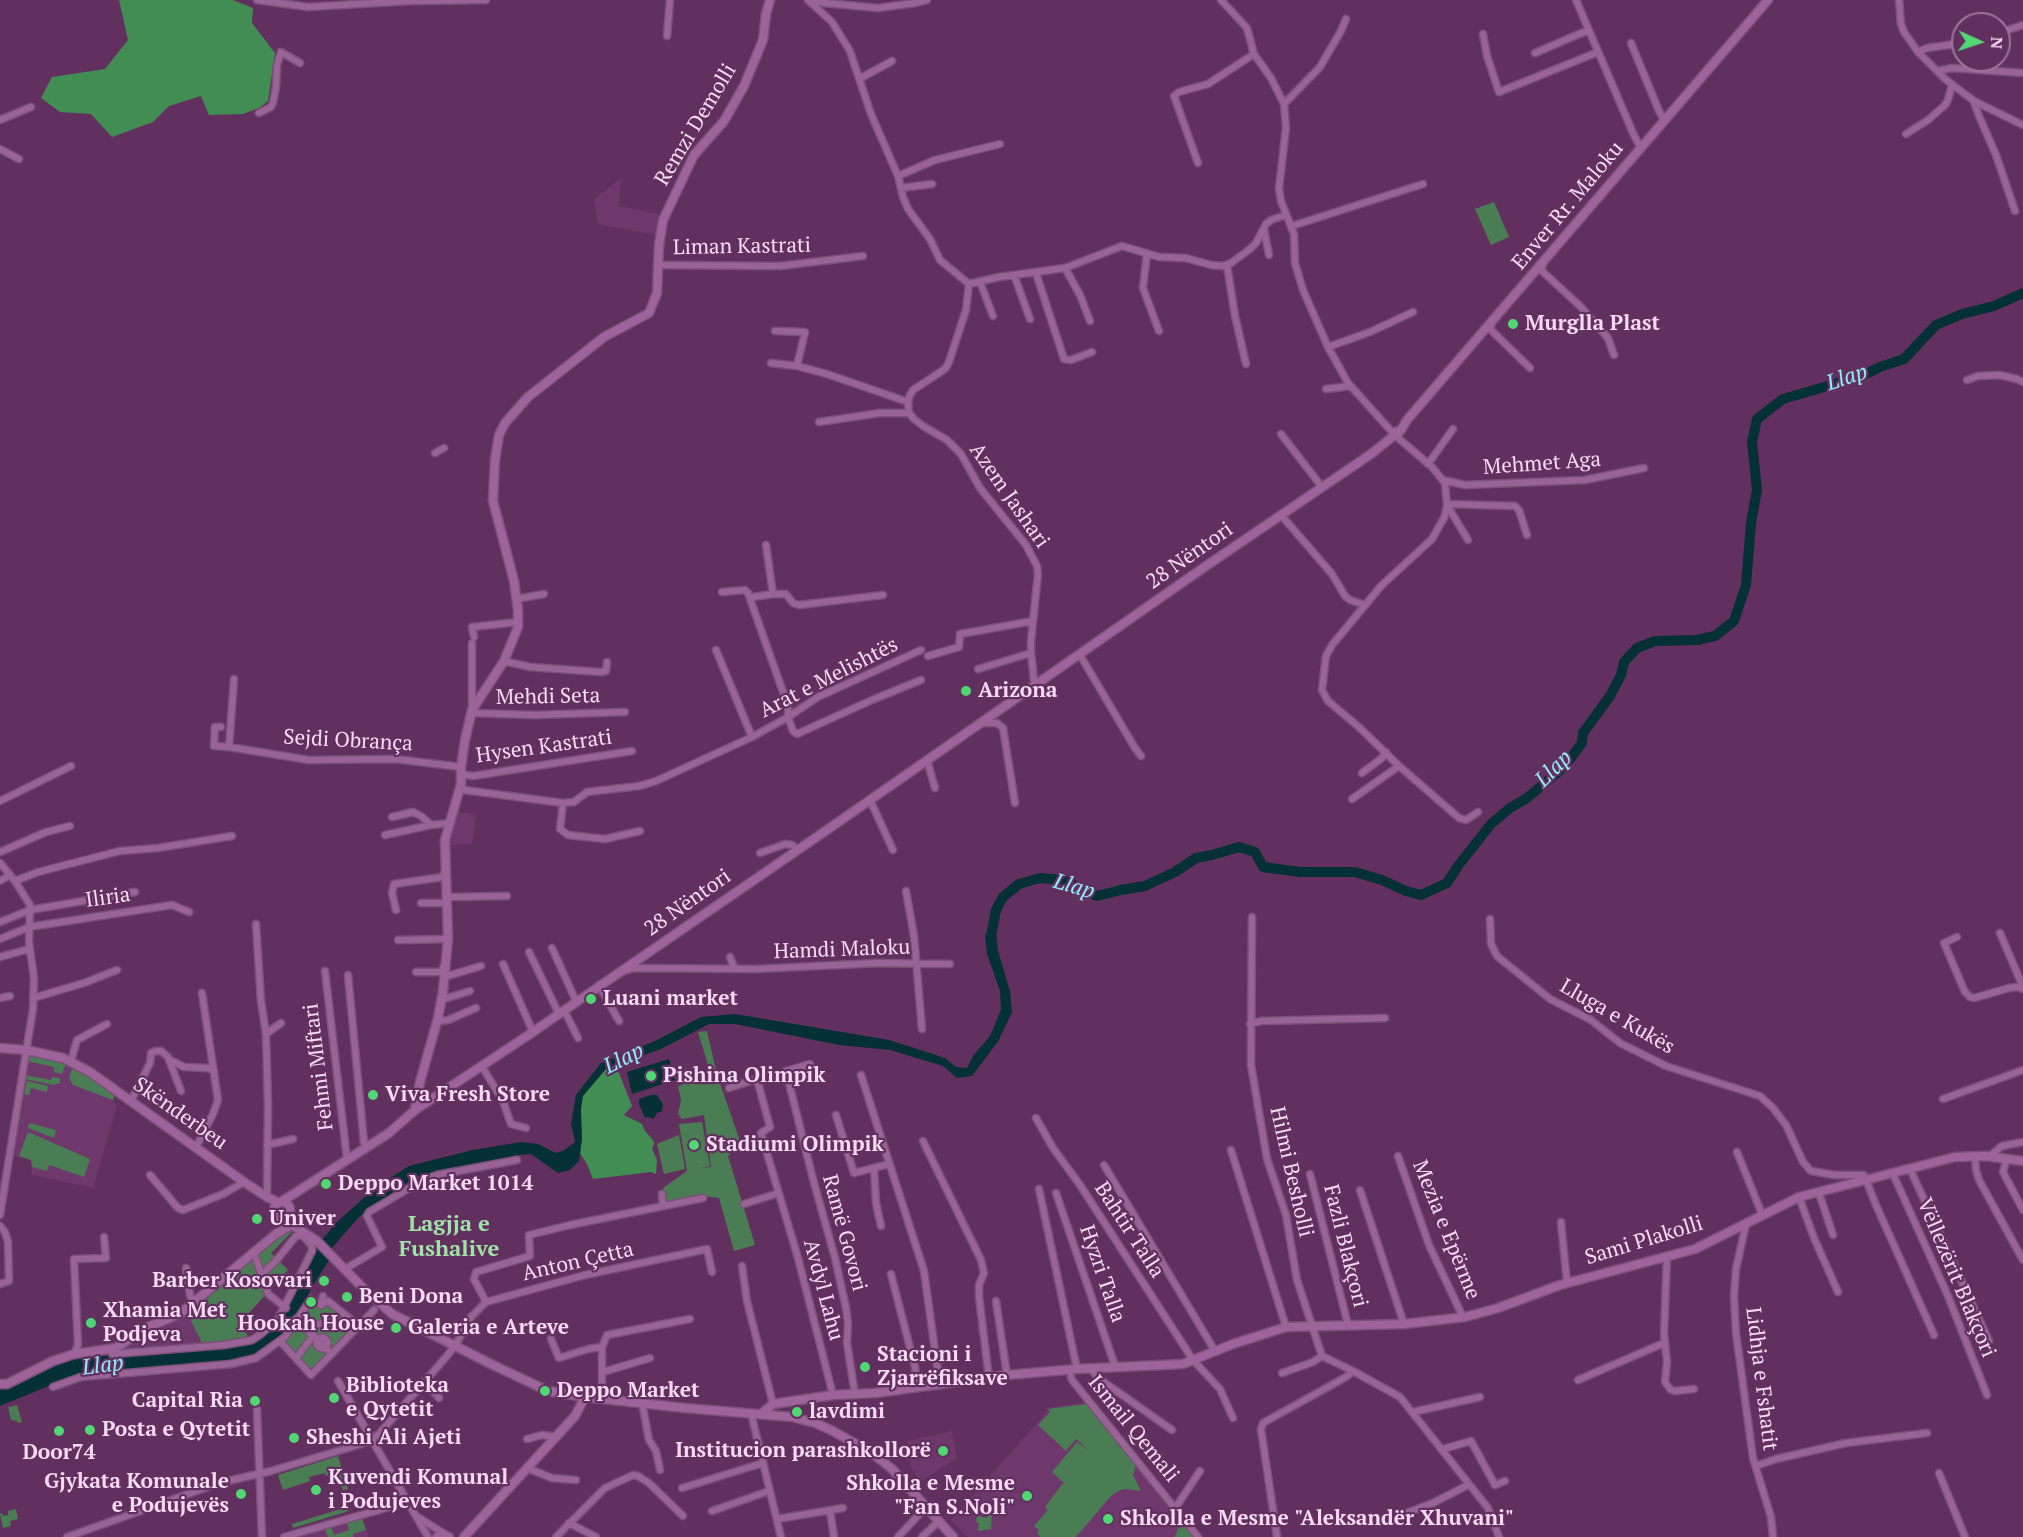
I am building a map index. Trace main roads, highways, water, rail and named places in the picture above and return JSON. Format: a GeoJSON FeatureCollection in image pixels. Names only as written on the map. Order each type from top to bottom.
{"type":"FeatureCollection","features":[{"type":"Feature","properties":{"kind":"main road","name":"Remzi Demolli"},"geometry":{"type":"LineString","coordinates":[[415,1110],[420,1082],[438,1018],[444,977],[447,939],[445,840],[461,784],[465,740],[472,712],[504,661],[517,633],[519,622],[514,581],[493,501],[499,435],[505,423],[528,397],[604,337],[649,313],[657,293],[661,229],[674,193],[694,155],[724,121],[744,86],[763,40],[770,0]]}},
{"type":"Feature","properties":{"kind":"main road","name":"Enver Rr. Maloku"},"geometry":{"type":"LineString","coordinates":[[1401,430],[1407,420],[1768,0]]}},
{"type":"Feature","properties":{"kind":"main road","name":"28 Nëntori"},"geometry":{"type":"LineString","coordinates":[[280,1202],[389,1132],[415,1110],[798,850],[1371,454],[1401,430]]}},
{"type":"Feature","properties":{"kind":"main road","name":"Skënderbeu"},"geometry":{"type":"LineString","coordinates":[[0,1048],[26,1050],[71,1061],[90,1072],[244,1182],[267,1197],[280,1202]]}},
{"type":"Feature","properties":{"kind":"main road","name":"Sami Plakolli"},"geometry":{"type":"LineString","coordinates":[[761,1414],[773,1404],[832,1395],[855,1395],[1007,1375],[1073,1369],[1183,1364],[1215,1351],[1287,1328],[1404,1324],[1463,1317],[1498,1308],[1567,1283],[1695,1249],[1799,1197],[1955,1157],[1990,1156],[2023,1161]]}},
{"type":"Feature","properties":{"kind":"main road","name":"28 Nëntori"},"geometry":{"type":"LineString","coordinates":[[290,1212],[302,1190]]}},
{"type":"Feature","properties":{"kind":"main road"},"geometry":{"type":"LineString","coordinates":[[267,1197],[276,1216],[317,1240],[392,1314],[528,1383],[548,1390],[585,1397],[806,1420],[840,1434],[872,1453],[892,1469],[953,1537]]}},
{"type":"Feature","properties":{"kind":"main road"},"geometry":{"type":"LineString","coordinates":[[274,1212],[274,1207],[280,1202],[288,1205],[291,1226]]}},
{"type":"Feature","properties":{"kind":"main road"},"geometry":{"type":"LineString","coordinates":[[281,1218],[285,1218],[290,1212]]}},
{"type":"Feature","properties":{"kind":"main road"},"geometry":{"type":"LineString","coordinates":[[0,1384],[7,1384],[53,1361],[74,1354],[116,1348],[138,1333],[181,1313],[276,1233],[291,1226]]}},
{"type":"Feature","properties":{"kind":"main road"},"geometry":{"type":"LineString","coordinates":[[464,1537],[557,1437],[575,1416],[585,1397]]}},
{"type":"Feature","properties":{"kind":"main road"},"geometry":{"type":"LineString","coordinates":[[437,1537],[442,1535],[449,1537]]}},
{"type":"Feature","properties":{"kind":"water"},"geometry":{"type":"Polygon","coordinates":[[[996,932],[998,951],[1010,991],[1012,1012],[999,1040],[972,1076],[957,1078],[943,1066],[890,1050],[839,1045],[735,1024],[709,1024],[661,1049],[606,1069],[583,1096],[579,1161],[570,1170],[558,1173],[531,1154],[518,1155],[417,1176],[368,1209],[331,1249],[329,1260],[285,1334],[253,1357],[240,1361],[76,1375],[0,1406],[0,1389],[8,1388],[56,1365],[77,1358],[226,1347],[246,1344],[260,1338],[277,1324],[285,1313],[315,1248],[337,1222],[375,1188],[409,1166],[473,1150],[521,1142],[538,1144],[556,1153],[563,1151],[575,1142],[571,1124],[576,1095],[601,1063],[655,1041],[701,1017],[735,1014],[889,1040],[945,1058],[956,1067],[967,1068],[973,1056],[990,1036],[1001,1010],[1000,991],[987,954],[985,935],[996,932]]]}},
{"type":"Feature","properties":{"kind":"water","name":"Pishina Olimpik"},"geometry":{"type":"Polygon","coordinates":[[[669,1059],[675,1080],[632,1094],[627,1072],[669,1059]]]}},
{"type":"Feature","properties":{"kind":"water"},"geometry":{"type":"Polygon","coordinates":[[[657,1095],[663,1104],[662,1111],[657,1113],[653,1119],[645,1118],[639,1104],[639,1099],[657,1095]]]}},
{"type":"Feature","properties":{"kind":"waterway","name":"Llap"},"geometry":{"type":"LineString","coordinates":[[992,946],[991,936],[996,910],[1003,897],[1019,884],[1040,878],[1064,880],[1097,896],[1145,886],[1175,872],[1196,858],[1239,847],[1255,852],[1263,867],[1300,872],[1355,872],[1421,895],[1447,883],[1491,824],[1510,808],[1527,798],[1570,759],[1582,743],[1583,733],[1610,696],[1621,675],[1624,662],[1637,648],[1655,641],[1697,640],[1715,636],[1734,621],[1746,585],[1751,523],[1757,490],[1752,442],[1757,419],[1783,399],[1862,376],[1904,359],[1936,325],[1962,314],[1994,306],[2023,293]]}},
{"type":"Feature","properties":{"kind":"place","name":"Murglla Plast"},"geometry":{"type":"Point","coordinates":[1513,324]}},
{"type":"Feature","properties":{"kind":"place","name":"Arizona"},"geometry":{"type":"Point","coordinates":[966,691]}},
{"type":"Feature","properties":{"kind":"place","name":"Luani market"},"geometry":{"type":"Point","coordinates":[591,999]}},
{"type":"Feature","properties":{"kind":"place","name":"Pishina Olimpik"},"geometry":{"type":"Point","coordinates":[651,1076]}},
{"type":"Feature","properties":{"kind":"place","name":"Viva Fresh Store"},"geometry":{"type":"Point","coordinates":[373,1095]}},
{"type":"Feature","properties":{"kind":"place","name":"Stadiumi Olimpik"},"geometry":{"type":"Point","coordinates":[694,1145]}},
{"type":"Feature","properties":{"kind":"place","name":"Deppo Market 1014"},"geometry":{"type":"Point","coordinates":[326,1184]}},
{"type":"Feature","properties":{"kind":"place","name":"Univer"},"geometry":{"type":"Point","coordinates":[257,1219]}},
{"type":"Feature","properties":{"kind":"place","name":"Barber Kosovari"},"geometry":{"type":"Point","coordinates":[324,1281]}},
{"type":"Feature","properties":{"kind":"place","name":"Beni Dona"},"geometry":{"type":"Point","coordinates":[347,1297]}},
{"type":"Feature","properties":{"kind":"place","name":"Hookah House"},"geometry":{"type":"Point","coordinates":[311,1302]}},
{"type":"Feature","properties":{"kind":"place","name":"Xhamia Met Podjeva"},"geometry":{"type":"Point","coordinates":[91,1323]}},
{"type":"Feature","properties":{"kind":"place","name":"Galeria e Arteve"},"geometry":{"type":"Point","coordinates":[396,1328]}},
{"type":"Feature","properties":{"kind":"place","name":"Stacioni i Zjarrëfiksave"},"geometry":{"type":"Point","coordinates":[865,1367]}},
{"type":"Feature","properties":{"kind":"place","name":"Deppo Market"},"geometry":{"type":"Point","coordinates":[545,1391]}},
{"type":"Feature","properties":{"kind":"place","name":"Biblioteka e Qytetit"},"geometry":{"type":"Point","coordinates":[334,1398]}},
{"type":"Feature","properties":{"kind":"place","name":"Capital Ria"},"geometry":{"type":"Point","coordinates":[255,1401]}},
{"type":"Feature","properties":{"kind":"place","name":"lavdimi"},"geometry":{"type":"Point","coordinates":[797,1412]}},
{"type":"Feature","properties":{"kind":"place","name":"Posta e Qytetit"},"geometry":{"type":"Point","coordinates":[90,1430]}},
{"type":"Feature","properties":{"kind":"place","name":"Door74"},"geometry":{"type":"Point","coordinates":[59,1431]}},
{"type":"Feature","properties":{"kind":"place","name":"Sheshi Ali Ajeti"},"geometry":{"type":"Point","coordinates":[294,1438]}},
{"type":"Feature","properties":{"kind":"place","name":"Institucion parashkollorë"},"geometry":{"type":"Point","coordinates":[943,1451]}},
{"type":"Feature","properties":{"kind":"place","name":"Kuvendi Komunal i Podujeves"},"geometry":{"type":"Point","coordinates":[316,1490]}},
{"type":"Feature","properties":{"kind":"place","name":"Gjykata Komunale e Podujevës"},"geometry":{"type":"Point","coordinates":[241,1494]}},
{"type":"Feature","properties":{"kind":"place","name":"Shkolla e Mesme \"Fan S.Noli\""},"geometry":{"type":"Point","coordinates":[1027,1496]}},
{"type":"Feature","properties":{"kind":"place","name":"Shkolla e Mesme \"Aleksandër Xhuvani\""},"geometry":{"type":"Point","coordinates":[1108,1519]}},
{"type":"Feature","properties":{"kind":"district","name":"Lagjja e Fushalive"},"geometry":{"type":"Point","coordinates":[449,1238]}}]}
